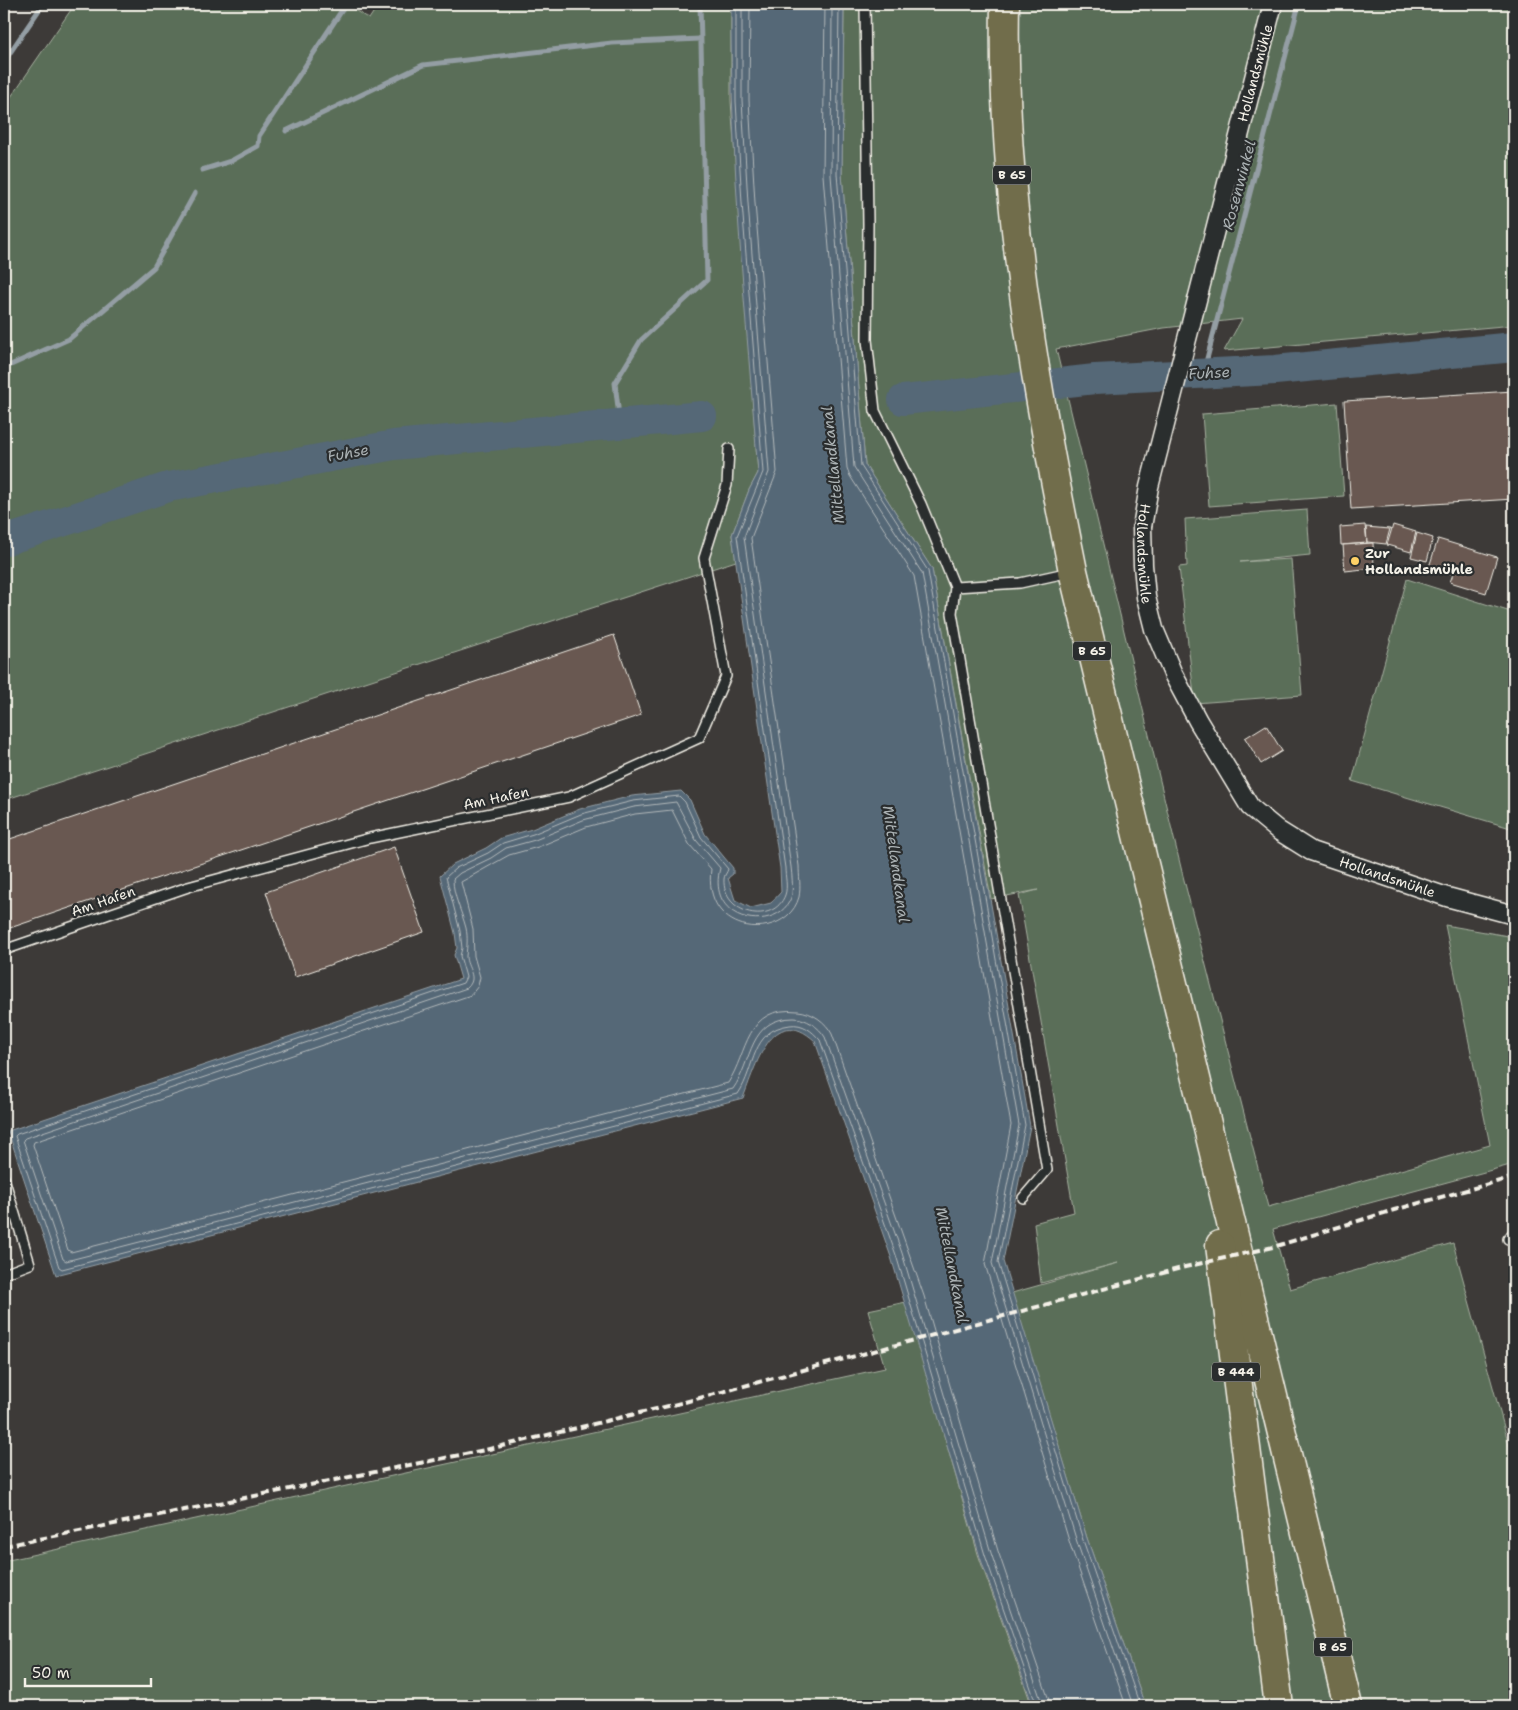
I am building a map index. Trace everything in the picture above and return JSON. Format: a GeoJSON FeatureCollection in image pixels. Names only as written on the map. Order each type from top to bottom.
{"type":"FeatureCollection","features":[{"type":"Feature","properties":{"kind":"main road","name":"B 65"},"geometry":{"type":"LineString","coordinates":[[1005,4],[1008,141],[1019,251],[1044,429],[1073,571],[1348,1706]]}},
{"type":"Feature","properties":{"kind":"main road","name":"B 444"},"geometry":{"type":"LineString","coordinates":[[1204,1112],[1279,1706]]}},
{"type":"Feature","properties":{"kind":"street","name":"Hollandsmühle"},"geometry":{"type":"LineString","coordinates":[[1273,4],[1149,487],[1142,527],[1146,596],[1154,629],[1173,674],[1198,721],[1250,807],[1279,832],[1311,851],[1447,897],[1514,915]]}},
{"type":"Feature","properties":{"kind":"lane"},"geometry":{"type":"LineString","coordinates":[[865,4],[868,224],[867,340],[875,411],[921,504],[955,587],[952,613],[1047,1170],[1023,1198]]}},
{"type":"Feature","properties":{"kind":"lane","name":"Am Hafen"},"geometry":{"type":"LineString","coordinates":[[4,950],[188,887],[370,838],[569,797],[699,738],[726,676],[704,558],[727,485],[729,449]]}},
{"type":"Feature","properties":{"kind":"lane"},"geometry":{"type":"LineString","coordinates":[[955,587],[1020,582],[1073,571]]}},
{"type":"Feature","properties":{"kind":"lane"},"geometry":{"type":"LineString","coordinates":[[4,1178],[30,1264],[4,1274]]}},
{"type":"Feature","properties":{"kind":"green space"},"geometry":{"type":"Polygon","coordinates":[[[75,4],[345,4],[369,19],[379,4],[731,4],[731,101],[758,473],[749,490],[732,535],[736,561],[4,800],[4,107],[75,4]]]}},
{"type":"Feature","properties":{"kind":"green space"},"geometry":{"type":"Polygon","coordinates":[[[844,4],[1514,4],[1514,325],[1224,351],[1242,319],[1164,328],[1056,349],[1183,876],[1268,1207],[1490,1145],[1445,925],[1514,937],[1514,1164],[1273,1229],[1290,1289],[1453,1243],[1514,1463],[1514,1706],[1145,1706],[1087,1538],[1012,1293],[1118,1263],[1041,1283],[1034,1223],[1074,1212],[1019,895],[1038,890],[991,899],[932,569],[865,465],[842,174],[844,4]]]}},
{"type":"Feature","properties":{"kind":"green space"},"geometry":{"type":"Polygon","coordinates":[[[1337,403],[1344,496],[1209,506],[1202,414],[1337,403]]]}},
{"type":"Feature","properties":{"kind":"green space"},"geometry":{"type":"Polygon","coordinates":[[[1307,510],[1310,555],[1240,562],[1291,559],[1302,695],[1195,703],[1179,567],[1187,566],[1185,519],[1307,510]]]}},
{"type":"Feature","properties":{"kind":"green space"},"geometry":{"type":"Polygon","coordinates":[[[1407,579],[1514,613],[1514,829],[1352,781],[1407,579]]]}},
{"type":"Feature","properties":{"kind":"green space"},"geometry":{"type":"Polygon","coordinates":[[[906,1302],[978,1554],[1032,1706],[4,1706],[4,1561],[885,1368],[868,1310],[906,1302]]]}},
{"type":"Feature","properties":{"kind":"water","name":"Mittellandkanal"},"geometry":{"type":"Polygon","coordinates":[[[731,4],[844,4],[842,174],[865,465],[932,569],[1030,1126],[1003,1261],[1087,1538],[1145,1706],[1033,1706],[980,1557],[891,1257],[815,1041],[800,1031],[787,1029],[776,1034],[767,1043],[753,1071],[743,1098],[56,1275],[8,1131],[461,979],[454,955],[457,948],[455,933],[440,876],[453,864],[486,848],[501,838],[532,829],[580,809],[632,796],[681,791],[690,800],[705,834],[733,868],[733,874],[728,878],[735,900],[751,908],[771,903],[781,892],[780,868],[732,535],[749,490],[758,473],[736,180],[731,63],[731,4]]]}},
{"type":"Feature","properties":{"kind":"building"},"geometry":{"type":"Polygon","coordinates":[[[1514,391],[1514,499],[1351,509],[1344,401],[1514,391]]]}},
{"type":"Feature","properties":{"kind":"building"},"geometry":{"type":"Polygon","coordinates":[[[1365,525],[1367,543],[1341,545],[1340,527],[1365,525]]]}},
{"type":"Feature","properties":{"kind":"building"},"geometry":{"type":"Polygon","coordinates":[[[1393,525],[1416,532],[1411,552],[1387,545],[1393,525]]]}},
{"type":"Feature","properties":{"kind":"building"},"geometry":{"type":"Polygon","coordinates":[[[1366,527],[1390,529],[1386,544],[1367,542],[1366,527]]]}},
{"type":"Feature","properties":{"kind":"building"},"geometry":{"type":"Polygon","coordinates":[[[1417,533],[1433,538],[1427,561],[1411,557],[1417,533]]]}},
{"type":"Feature","properties":{"kind":"building"},"geometry":{"type":"Polygon","coordinates":[[[1438,539],[1497,557],[1486,593],[1450,582],[1453,574],[1429,567],[1438,539]]]}},
{"type":"Feature","properties":{"kind":"building"},"geometry":{"type":"Polygon","coordinates":[[[1373,543],[1374,568],[1345,571],[1343,545],[1373,543]]]}},
{"type":"Feature","properties":{"kind":"building"},"geometry":{"type":"Polygon","coordinates":[[[614,635],[641,715],[4,930],[4,841],[614,635]]]}},
{"type":"Feature","properties":{"kind":"building"},"geometry":{"type":"Polygon","coordinates":[[[1266,725],[1282,751],[1261,764],[1245,738],[1266,725]]]}},
{"type":"Feature","properties":{"kind":"building"},"geometry":{"type":"Polygon","coordinates":[[[394,847],[424,932],[295,977],[266,892],[394,847]]]}},
{"type":"Feature","properties":{"kind":"waterway"},"geometry":{"type":"LineString","coordinates":[[5,60],[43,4]]}},
{"type":"Feature","properties":{"kind":"waterway"},"geometry":{"type":"LineString","coordinates":[[202,170],[231,161],[258,146],[259,136],[346,4]]}},
{"type":"Feature","properties":{"kind":"waterway"},"geometry":{"type":"LineString","coordinates":[[620,424],[615,383],[641,340],[707,280],[700,4]]}},
{"type":"Feature","properties":{"kind":"waterway","name":"Rosenwinkel"},"geometry":{"type":"LineString","coordinates":[[1203,374],[1299,4]]}},
{"type":"Feature","properties":{"kind":"waterway"},"geometry":{"type":"LineString","coordinates":[[286,131],[423,65],[612,43],[700,39]]}},
{"type":"Feature","properties":{"kind":"waterway"},"geometry":{"type":"LineString","coordinates":[[4,368],[69,339],[154,267],[195,193]]}},
{"type":"Feature","properties":{"kind":"waterway","name":"Fuhse"},"geometry":{"type":"LineString","coordinates":[[903,400],[1095,379],[1275,370],[1514,347]]}},
{"type":"Feature","properties":{"kind":"waterway","name":"Fuhse"},"geometry":{"type":"LineString","coordinates":[[4,541],[168,487],[394,445],[702,416]]}},
{"type":"Feature","properties":{"kind":"railway"},"geometry":{"type":"LineString","coordinates":[[4,1546],[485,1450],[681,1403],[1185,1267],[1273,1247],[1394,1210],[1514,1177]]}},
{"type":"Feature","properties":{"kind":"place","name":"Zur Hollandsmühle"},"geometry":{"type":"Point","coordinates":[1355,561]}}]}
